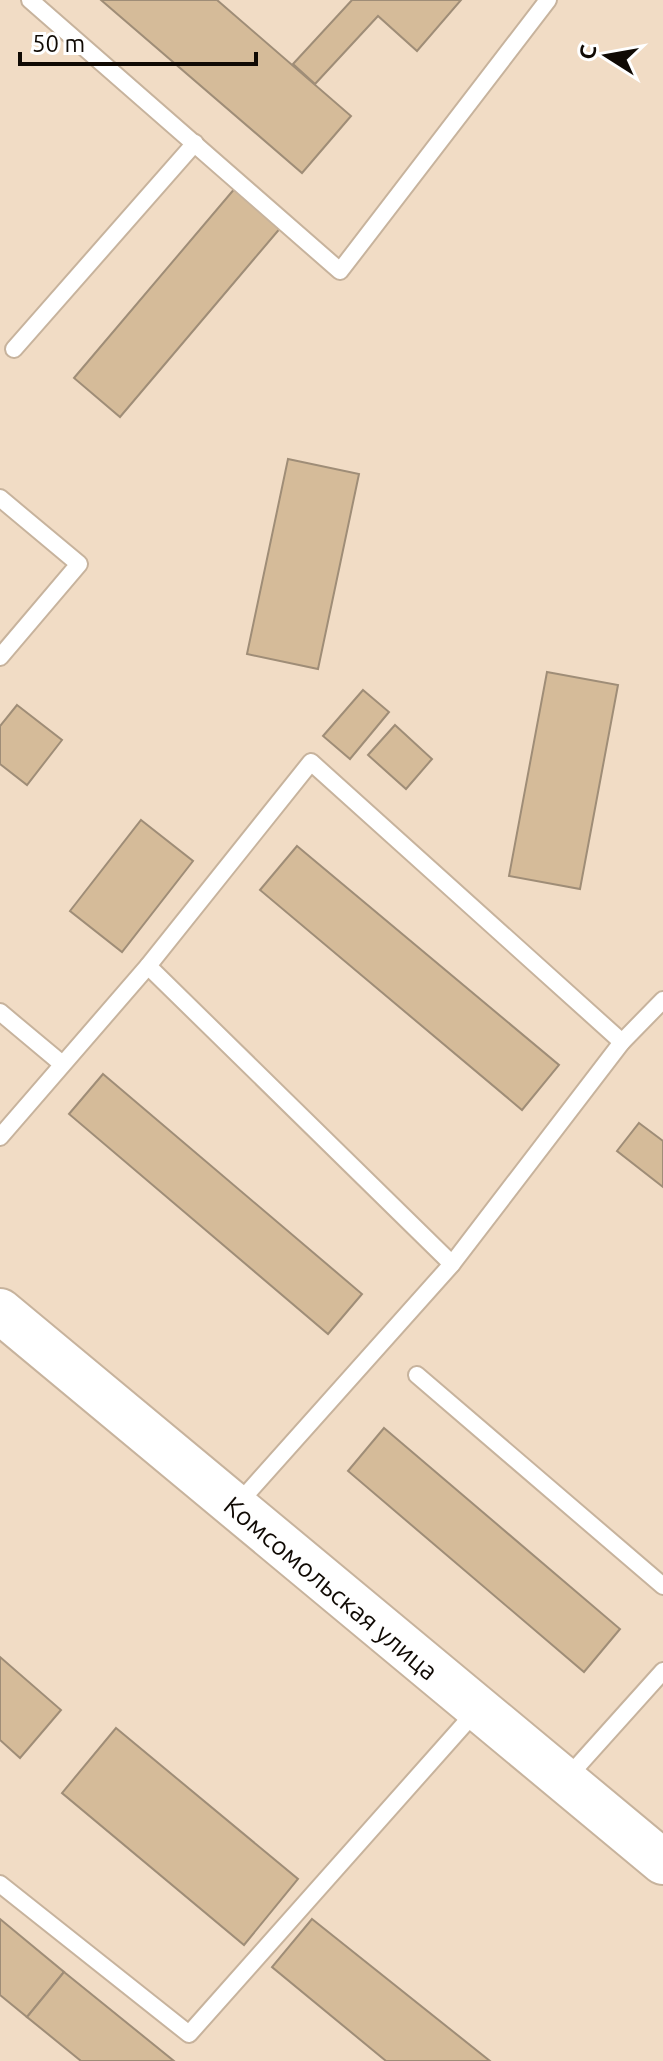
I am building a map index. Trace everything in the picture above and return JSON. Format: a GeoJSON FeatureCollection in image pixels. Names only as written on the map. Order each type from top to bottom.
{"type":"FeatureCollection","features":[{"type":"Feature","properties":{"kind":"main road","name":"Комсомольская улица"},"geometry":{"type":"LineString","coordinates":[[0,1311],[663,1862]]}},
{"type":"Feature","properties":{"kind":"lane"},"geometry":{"type":"LineString","coordinates":[[30,0],[340,271],[548,0]]}},
{"type":"Feature","properties":{"kind":"lane"},"geometry":{"type":"LineString","coordinates":[[14,349],[195,143]]}},
{"type":"Feature","properties":{"kind":"lane"},"geometry":{"type":"LineString","coordinates":[[0,498],[79,564],[0,657]]}},
{"type":"Feature","properties":{"kind":"lane"},"geometry":{"type":"LineString","coordinates":[[0,1137],[148,966],[311,762],[622,1042]]}},
{"type":"Feature","properties":{"kind":"lane"},"geometry":{"type":"LineString","coordinates":[[148,966],[452,1264]]}},
{"type":"Feature","properties":{"kind":"lane"},"geometry":{"type":"LineString","coordinates":[[235,1507],[452,1264],[622,1042],[663,1000]]}},
{"type":"Feature","properties":{"kind":"lane"},"geometry":{"type":"LineString","coordinates":[[0,1012],[61,1063]]}},
{"type":"Feature","properties":{"kind":"lane"},"geometry":{"type":"LineString","coordinates":[[417,1375],[663,1586]]}},
{"type":"Feature","properties":{"kind":"lane"},"geometry":{"type":"LineString","coordinates":[[565,1780],[663,1671]]}},
{"type":"Feature","properties":{"kind":"lane"},"geometry":{"type":"LineString","coordinates":[[0,1884],[189,2034],[477,1710]]}},
{"type":"Feature","properties":{"kind":"building"},"geometry":{"type":"Polygon","coordinates":[[[101,0],[217,0],[351,116],[302,173],[101,0]]]}},
{"type":"Feature","properties":{"kind":"building"},"geometry":{"type":"Polygon","coordinates":[[[352,0],[461,0],[417,51],[378,16],[315,84],[293,64],[352,0]]]}},
{"type":"Feature","properties":{"kind":"building"},"geometry":{"type":"Polygon","coordinates":[[[236,187],[282,226],[120,417],[74,378],[236,187]]]}},
{"type":"Feature","properties":{"kind":"building"},"geometry":{"type":"Polygon","coordinates":[[[288,459],[359,474],[318,669],[247,654],[288,459]]]}},
{"type":"Feature","properties":{"kind":"building"},"geometry":{"type":"Polygon","coordinates":[[[547,672],[618,685],[580,889],[509,876],[547,672]]]}},
{"type":"Feature","properties":{"kind":"building"},"geometry":{"type":"Polygon","coordinates":[[[363,690],[389,712],[350,759],[323,736],[363,690]]]}},
{"type":"Feature","properties":{"kind":"building"},"geometry":{"type":"Polygon","coordinates":[[[17,705],[62,740],[27,785],[0,764],[0,726],[17,705]]]}},
{"type":"Feature","properties":{"kind":"building"},"geometry":{"type":"Polygon","coordinates":[[[395,725],[432,759],[406,789],[368,755],[395,725]]]}},
{"type":"Feature","properties":{"kind":"building"},"geometry":{"type":"Polygon","coordinates":[[[141,820],[193,861],[122,952],[70,911],[141,820]]]}},
{"type":"Feature","properties":{"kind":"building"},"geometry":{"type":"Polygon","coordinates":[[[297,846],[559,1065],[522,1110],[260,890],[297,846]]]}},
{"type":"Feature","properties":{"kind":"building"},"geometry":{"type":"Polygon","coordinates":[[[103,1074],[362,1294],[328,1334],[69,1114],[103,1074]]]}},
{"type":"Feature","properties":{"kind":"building"},"geometry":{"type":"Polygon","coordinates":[[[639,1123],[663,1141],[663,1187],[617,1151],[639,1123]]]}},
{"type":"Feature","properties":{"kind":"building"},"geometry":{"type":"Polygon","coordinates":[[[384,1428],[620,1629],[584,1672],[348,1471],[384,1428]]]}},
{"type":"Feature","properties":{"kind":"building"},"geometry":{"type":"Polygon","coordinates":[[[0,1657],[61,1710],[20,1758],[0,1740],[0,1657]]]}},
{"type":"Feature","properties":{"kind":"building"},"geometry":{"type":"Polygon","coordinates":[[[116,1728],[298,1879],[244,1945],[62,1793],[116,1728]]]}},
{"type":"Feature","properties":{"kind":"building"},"geometry":{"type":"Polygon","coordinates":[[[0,1919],[64,1972],[27,2017],[0,1995],[0,1919]]]}},
{"type":"Feature","properties":{"kind":"building"},"geometry":{"type":"Polygon","coordinates":[[[312,1919],[490,2061],[386,2061],[272,1967],[312,1919]]]}},
{"type":"Feature","properties":{"kind":"building"},"geometry":{"type":"Polygon","coordinates":[[[64,1972],[174,2061],[81,2061],[27,2017],[64,1972]]]}}]}
